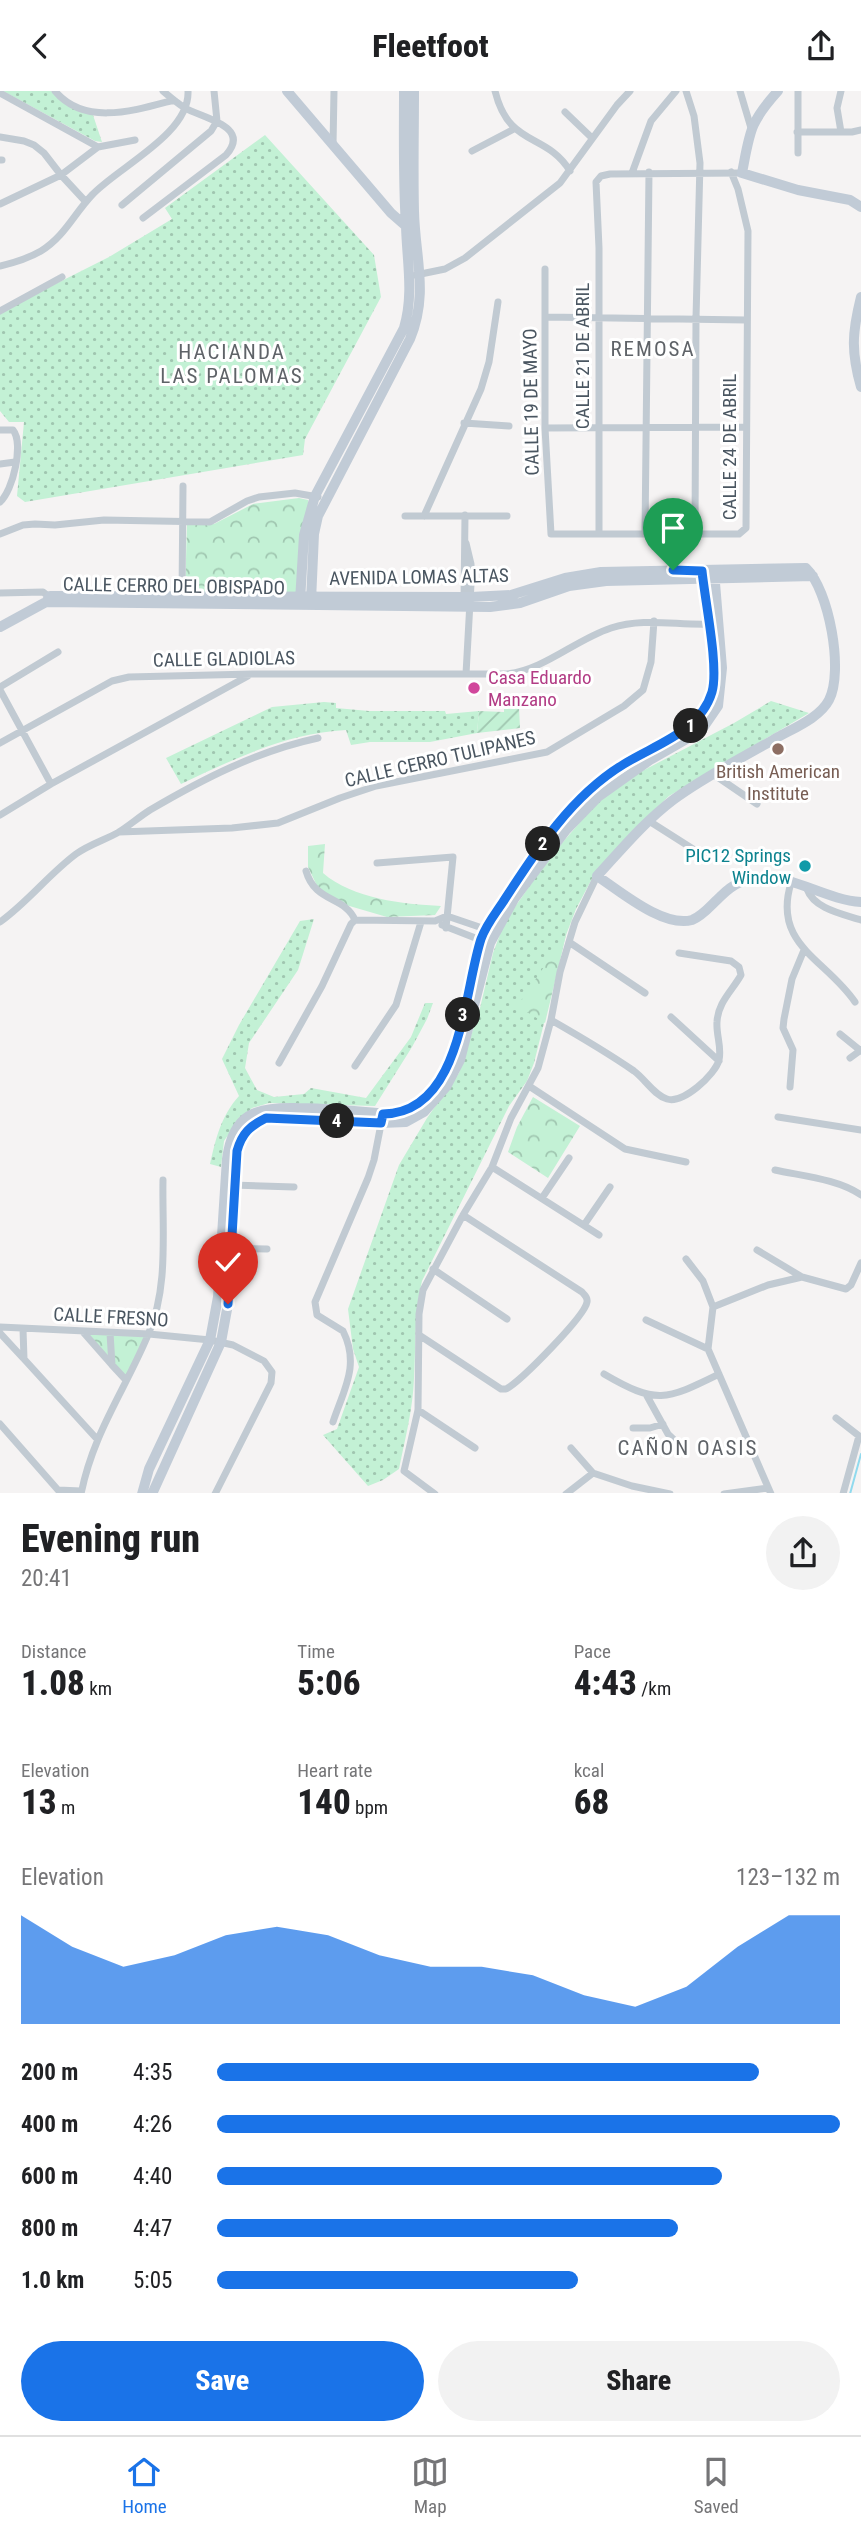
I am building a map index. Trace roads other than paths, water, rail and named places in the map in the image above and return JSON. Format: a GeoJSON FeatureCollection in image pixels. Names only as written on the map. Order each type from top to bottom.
{"type":"FeatureCollection","features":[{"type":"Feature","properties":{"kind":"main road"},"geometry":{"type":"LineString","coordinates":[[287,91],[333,145],[410,227]]}},
{"type":"Feature","properties":{"kind":"main road"},"geometry":{"type":"LineString","coordinates":[[306,601],[320,498],[410,339],[421,300],[415,275],[410,227],[404,91]]}},
{"type":"Feature","properties":{"kind":"main road"},"geometry":{"type":"LineString","coordinates":[[410,227],[414,91]]}},
{"type":"Feature","properties":{"kind":"main road"},"geometry":{"type":"LineString","coordinates":[[778,91],[751,128],[742,173],[798,190],[850,201],[861,207]]}},
{"type":"Feature","properties":{"kind":"main road"},"geometry":{"type":"LineString","coordinates":[[861,297],[852,342],[861,387]]}},
{"type":"Feature","properties":{"kind":"main road","name":"AVENIDA LOMAS ALTAS"},"geometry":{"type":"LineString","coordinates":[[306,601],[467,602],[511,595],[565,578],[601,572],[703,576],[802,568],[810,571],[823,601],[836,655],[836,679],[829,702],[812,718],[712,774]]}},
{"type":"Feature","properties":{"kind":"main road"},"geometry":{"type":"LineString","coordinates":[[152,1493],[216,1341],[228,1304],[240,1138],[251,1126],[266,1118],[382,1118],[402,1113],[419,1103],[436,1084],[455,1052],[490,930],[567,811],[616,769],[690,727],[702,714],[714,685],[714,575]]}},
{"type":"Feature","properties":{"kind":"main road"},"geometry":{"type":"LineString","coordinates":[[703,576],[713,624]]}},
{"type":"Feature","properties":{"kind":"main road","name":"CALLE CERRO DEL OBISPADO"},"geometry":{"type":"LineString","coordinates":[[50,600],[182,597],[306,601]]}},
{"type":"Feature","properties":{"kind":"main road"},"geometry":{"type":"LineString","coordinates":[[0,627],[50,600]]}},
{"type":"Feature","properties":{"kind":"main road","name":"CALLE CERRO DEL OBISPADO"},"geometry":{"type":"LineString","coordinates":[[50,600],[306,601]]}},
{"type":"Feature","properties":{"kind":"main road"},"geometry":{"type":"LineString","coordinates":[[712,774],[673,800],[649,821],[597,876],[653,913],[689,921],[702,914],[731,886],[762,877],[861,902]]}},
{"type":"Feature","properties":{"kind":"main road"},"geometry":{"type":"LineString","coordinates":[[142,1493],[149,1469],[216,1341],[224,1184],[229,1140],[243,1119],[256,1111],[269,1108],[317,1108],[382,1118]]}},
{"type":"Feature","properties":{"kind":"street"},"geometry":{"type":"LineString","coordinates":[[55,91],[60,97],[84,111],[100,113],[148,107],[174,100]]}},
{"type":"Feature","properties":{"kind":"street"},"geometry":{"type":"LineString","coordinates":[[143,218],[226,155],[231,149],[233,138],[226,126],[186,109],[163,91]]}},
{"type":"Feature","properties":{"kind":"street"},"geometry":{"type":"LineString","coordinates":[[0,266],[40,251],[71,224],[93,193],[160,140],[178,121],[186,109],[188,91]]}},
{"type":"Feature","properties":{"kind":"street"},"geometry":{"type":"LineString","coordinates":[[122,205],[208,135],[217,121],[214,91]]}},
{"type":"Feature","properties":{"kind":"street"},"geometry":{"type":"LineString","coordinates":[[333,145],[334,91]]}},
{"type":"Feature","properties":{"kind":"street"},"geometry":{"type":"LineString","coordinates":[[495,91],[499,107],[514,129],[556,154],[570,171]]}},
{"type":"Feature","properties":{"kind":"street"},"geometry":{"type":"LineString","coordinates":[[676,91],[651,121],[632,173],[742,173]]}},
{"type":"Feature","properties":{"kind":"street"},"geometry":{"type":"LineString","coordinates":[[686,91],[700,148],[695,534]]}},
{"type":"Feature","properties":{"kind":"street"},"geometry":{"type":"LineString","coordinates":[[740,91],[751,128]]}},
{"type":"Feature","properties":{"kind":"street"},"geometry":{"type":"LineString","coordinates":[[797,153],[798,91]]}},
{"type":"Feature","properties":{"kind":"street"},"geometry":{"type":"LineString","coordinates":[[841,91],[837,108],[841,132]]}},
{"type":"Feature","properties":{"kind":"street"},"geometry":{"type":"LineString","coordinates":[[0,93],[98,147]]}},
{"type":"Feature","properties":{"kind":"street"},"geometry":{"type":"LineString","coordinates":[[415,275],[445,269],[465,258],[560,183],[625,93]]}},
{"type":"Feature","properties":{"kind":"street"},"geometry":{"type":"LineString","coordinates":[[565,112],[592,138]]}},
{"type":"Feature","properties":{"kind":"street"},"geometry":{"type":"LineString","coordinates":[[471,151],[514,129]]}},
{"type":"Feature","properties":{"kind":"street"},"geometry":{"type":"LineString","coordinates":[[797,132],[861,130]]}},
{"type":"Feature","properties":{"kind":"street"},"geometry":{"type":"LineString","coordinates":[[0,137],[34,145],[86,202]]}},
{"type":"Feature","properties":{"kind":"street"},"geometry":{"type":"LineString","coordinates":[[1,205],[61,175],[98,147],[135,140]]}},
{"type":"Feature","properties":{"kind":"street","name":"CALLE 24 DE ABRIL"},"geometry":{"type":"LineString","coordinates":[[551,534],[739,534],[746,528],[748,231],[731,172]]}},
{"type":"Feature","properties":{"kind":"street","name":"CALLE 21 DE ABRIL"},"geometry":{"type":"LineString","coordinates":[[599,534],[599,248],[596,182],[598,178],[610,174],[632,173]]}},
{"type":"Feature","properties":{"kind":"street"},"geometry":{"type":"LineString","coordinates":[[645,534],[649,173]]}},
{"type":"Feature","properties":{"kind":"street","name":"CALLE 19 DE MAYO"},"geometry":{"type":"LineString","coordinates":[[545,269],[545,428],[551,534]]}},
{"type":"Feature","properties":{"kind":"street"},"geometry":{"type":"LineString","coordinates":[[0,311],[62,278]]}},
{"type":"Feature","properties":{"kind":"street"},"geometry":{"type":"LineString","coordinates":[[424,516],[481,389],[489,362],[498,302]]}},
{"type":"Feature","properties":{"kind":"street"},"geometry":{"type":"LineString","coordinates":[[546,317],[746,320]]}},
{"type":"Feature","properties":{"kind":"street"},"geometry":{"type":"LineString","coordinates":[[464,423],[509,426]]}},
{"type":"Feature","properties":{"kind":"street"},"geometry":{"type":"LineString","coordinates":[[545,428],[745,427]]}},
{"type":"Feature","properties":{"kind":"street"},"geometry":{"type":"LineString","coordinates":[[0,430],[15,431],[17,437],[12,484],[0,502]]}},
{"type":"Feature","properties":{"kind":"street"},"geometry":{"type":"LineString","coordinates":[[0,464],[15,462]]}},
{"type":"Feature","properties":{"kind":"street"},"geometry":{"type":"LineString","coordinates":[[182,597],[183,486]]}},
{"type":"Feature","properties":{"kind":"street"},"geometry":{"type":"LineString","coordinates":[[0,534],[23,524],[45,526],[104,520],[210,522],[247,501],[277,493],[303,493],[320,498]]}},
{"type":"Feature","properties":{"kind":"street"},"geometry":{"type":"LineString","coordinates":[[465,515],[468,618],[466,674]]}},
{"type":"Feature","properties":{"kind":"street"},"geometry":{"type":"LineString","coordinates":[[405,516],[507,516]]}},
{"type":"Feature","properties":{"kind":"street","name":"CALLE CERRO DEL OBISPADO"},"geometry":{"type":"LineString","coordinates":[[0,593],[44,592],[50,600]]}},
{"type":"Feature","properties":{"kind":"street","name":"CALLE GLADIOLAS"},"geometry":{"type":"LineString","coordinates":[[0,743],[121,678],[252,674],[516,673],[596,633],[624,624],[654,621],[713,624]]}},
{"type":"Feature","properties":{"kind":"street","name":"CALLE CERRO TULIPANES"},"geometry":{"type":"LineString","coordinates":[[119,832],[232,828],[278,823],[340,797],[376,786],[538,755],[624,706],[643,690],[651,662],[654,621]]}},
{"type":"Feature","properties":{"kind":"street"},"geometry":{"type":"LineString","coordinates":[[51,784],[0,688],[58,652]]}},
{"type":"Feature","properties":{"kind":"street"},"geometry":{"type":"LineString","coordinates":[[0,815],[51,784],[252,674]]}},
{"type":"Feature","properties":{"kind":"street"},"geometry":{"type":"LineString","coordinates":[[0,922],[23,905],[77,853],[119,832],[150,810],[212,776],[279,747],[317,738]]}},
{"type":"Feature","properties":{"kind":"street"},"geometry":{"type":"LineString","coordinates":[[712,774],[757,804]]}},
{"type":"Feature","properties":{"kind":"street"},"geometry":{"type":"LineString","coordinates":[[649,821],[704,856]]}},
{"type":"Feature","properties":{"kind":"street"},"geometry":{"type":"LineString","coordinates":[[377,863],[453,857],[446,928]]}},
{"type":"Feature","properties":{"kind":"street"},"geometry":{"type":"LineString","coordinates":[[306,871],[310,884],[316,890],[350,911],[355,920]]}},
{"type":"Feature","properties":{"kind":"street"},"geometry":{"type":"LineString","coordinates":[[435,1493],[407,1476],[404,1471],[418,1410],[419,1314],[423,1290],[492,1167],[511,1118],[538,1068],[560,972],[575,922],[597,876]]}},
{"type":"Feature","properties":{"kind":"street"},"geometry":{"type":"LineString","coordinates":[[791,883],[785,911],[793,933],[804,950],[835,977],[855,1002]]}},
{"type":"Feature","properties":{"kind":"street"},"geometry":{"type":"LineString","coordinates":[[807,889],[810,897],[818,904],[861,920]]}},
{"type":"Feature","properties":{"kind":"street"},"geometry":{"type":"LineString","coordinates":[[279,1063],[355,920],[421,922],[435,921],[447,916],[490,930]]}},
{"type":"Feature","properties":{"kind":"street"},"geometry":{"type":"LineString","coordinates":[[435,921],[446,928],[485,941]]}},
{"type":"Feature","properties":{"kind":"street"},"geometry":{"type":"LineString","coordinates":[[355,1066],[396,1005],[421,922]]}},
{"type":"Feature","properties":{"kind":"street"},"geometry":{"type":"LineString","coordinates":[[569,942],[645,993]]}},
{"type":"Feature","properties":{"kind":"street"},"geometry":{"type":"LineString","coordinates":[[790,1087],[793,1050],[783,1028],[792,979],[804,950]]}},
{"type":"Feature","properties":{"kind":"street"},"geometry":{"type":"LineString","coordinates":[[551,1020],[634,1072],[662,1097],[678,1100],[714,1070],[719,1061],[717,1022],[725,996],[741,975],[739,967],[732,961],[679,953]]}},
{"type":"Feature","properties":{"kind":"street"},"geometry":{"type":"LineString","coordinates":[[671,1017],[719,1061]]}},
{"type":"Feature","properties":{"kind":"street"},"geometry":{"type":"LineString","coordinates":[[840,1034],[861,1051],[850,1058]]}},
{"type":"Feature","properties":{"kind":"street"},"geometry":{"type":"LineString","coordinates":[[529,1086],[625,1149],[686,1162]]}},
{"type":"Feature","properties":{"kind":"street"},"geometry":{"type":"LineString","coordinates":[[778,1117],[861,1130]]}},
{"type":"Feature","properties":{"kind":"street"},"geometry":{"type":"LineString","coordinates":[[333,1422],[350,1375],[352,1360],[343,1331],[317,1315],[314,1302],[368,1178],[382,1118]]}},
{"type":"Feature","properties":{"kind":"street"},"geometry":{"type":"LineString","coordinates":[[542,1198],[569,1158]]}},
{"type":"Feature","properties":{"kind":"street"},"geometry":{"type":"LineString","coordinates":[[492,1167],[599,1235]]}},
{"type":"Feature","properties":{"kind":"street"},"geometry":{"type":"LineString","coordinates":[[775,1170],[853,1189],[861,1195]]}},
{"type":"Feature","properties":{"kind":"street"},"geometry":{"type":"LineString","coordinates":[[0,1424],[59,1492],[81,1492],[96,1438],[149,1334],[156,1309],[161,1279],[163,1180]]}},
{"type":"Feature","properties":{"kind":"street"},"geometry":{"type":"LineString","coordinates":[[224,1184],[294,1187]]}},
{"type":"Feature","properties":{"kind":"street"},"geometry":{"type":"LineString","coordinates":[[584,1225],[610,1187]]}},
{"type":"Feature","properties":{"kind":"street"},"geometry":{"type":"LineString","coordinates":[[419,1335],[501,1389],[506,1389],[561,1337],[587,1303],[582,1292],[463,1215]]}},
{"type":"Feature","properties":{"kind":"street"},"geometry":{"type":"LineString","coordinates":[[220,1247],[267,1249]]}},
{"type":"Feature","properties":{"kind":"street"},"geometry":{"type":"LineString","coordinates":[[757,1250],[802,1277],[846,1289],[851,1285],[861,1263]]}},
{"type":"Feature","properties":{"kind":"street"},"geometry":{"type":"LineString","coordinates":[[686,1259],[703,1281],[713,1307],[708,1349],[769,1491],[724,1493]]}},
{"type":"Feature","properties":{"kind":"street"},"geometry":{"type":"LineString","coordinates":[[433,1269],[508,1319]]}},
{"type":"Feature","properties":{"kind":"street"},"geometry":{"type":"LineString","coordinates":[[713,1307],[768,1285],[802,1277]]}},
{"type":"Feature","properties":{"kind":"street"},"geometry":{"type":"LineString","coordinates":[[646,1320],[708,1349]]}},
{"type":"Feature","properties":{"kind":"street","name":"CALLE FRESNO"},"geometry":{"type":"LineString","coordinates":[[0,1327],[149,1334],[216,1341],[233,1345],[264,1361],[269,1366],[272,1377],[215,1493]]}},
{"type":"Feature","properties":{"kind":"street"},"geometry":{"type":"LineString","coordinates":[[23,1329],[24,1359]]}},
{"type":"Feature","properties":{"kind":"street"},"geometry":{"type":"LineString","coordinates":[[83,1332],[125,1378]]}},
{"type":"Feature","properties":{"kind":"street"},"geometry":{"type":"LineString","coordinates":[[0,1333],[96,1438]]}},
{"type":"Feature","properties":{"kind":"street"},"geometry":{"type":"LineString","coordinates":[[110,1333],[112,1365]]}},
{"type":"Feature","properties":{"kind":"street"},"geometry":{"type":"LineString","coordinates":[[604,1374],[648,1396],[662,1396],[676,1393],[719,1374]]}},
{"type":"Feature","properties":{"kind":"street"},"geometry":{"type":"LineString","coordinates":[[648,1396],[675,1443],[684,1449]]}},
{"type":"Feature","properties":{"kind":"street"},"geometry":{"type":"LineString","coordinates":[[418,1410],[475,1448]]}},
{"type":"Feature","properties":{"kind":"street"},"geometry":{"type":"LineString","coordinates":[[836,1418],[859,1434],[843,1493]]}},
{"type":"Feature","properties":{"kind":"street"},"geometry":{"type":"LineString","coordinates":[[632,1428],[650,1428],[663,1424]]}},
{"type":"Feature","properties":{"kind":"street"},"geometry":{"type":"LineString","coordinates":[[571,1448],[593,1473],[632,1486],[670,1493]]}},
{"type":"Feature","properties":{"kind":"street"},"geometry":{"type":"LineString","coordinates":[[566,1493],[593,1473]]}},
{"type":"Feature","properties":{"kind":"waterway"},"geometry":{"type":"LineString","coordinates":[[850,1493],[861,1454]]}},
{"type":"Feature","properties":{"kind":"place","name":"Casa Eduardo Manzano"},"geometry":{"type":"Point","coordinates":[474,688]}},
{"type":"Feature","properties":{"kind":"place","name":"British American Institute"},"geometry":{"type":"Point","coordinates":[778,749]}},
{"type":"Feature","properties":{"kind":"place","name":"PIC12 Springs Window"},"geometry":{"type":"Point","coordinates":[805,866]}},
{"type":"Feature","properties":{"kind":"district","name":"REMOSA"},"geometry":{"type":"Point","coordinates":[653,349]}},
{"type":"Feature","properties":{"kind":"district","name":"HACIANDA LAS PALOMAS"},"geometry":{"type":"Point","coordinates":[232,364]}},
{"type":"Feature","properties":{"kind":"district","name":"CAÑON OASIS"},"geometry":{"type":"Point","coordinates":[688,1448]}}]}
